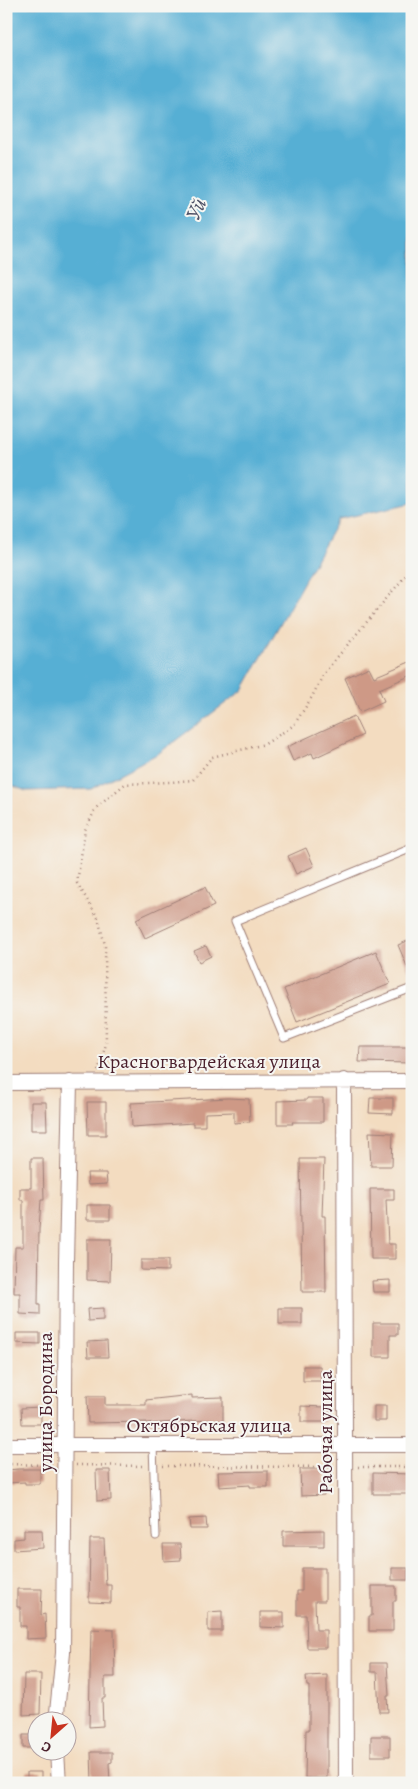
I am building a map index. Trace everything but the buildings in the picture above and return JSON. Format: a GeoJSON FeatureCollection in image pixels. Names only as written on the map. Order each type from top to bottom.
{"type":"FeatureCollection","features":[{"type":"Feature","properties":{"kind":"street","name":"Рабочая улица"},"geometry":{"type":"LineString","coordinates":[[344,1080],[346,1783]]}},
{"type":"Feature","properties":{"kind":"street","name":"Красногвардейская улица"},"geometry":{"type":"LineString","coordinates":[[6,1083],[412,1081]]}},
{"type":"Feature","properties":{"kind":"street","name":"улица Бородина"},"geometry":{"type":"LineString","coordinates":[[57,1712],[63,1653],[66,1262],[70,1082]]}},
{"type":"Feature","properties":{"kind":"street","name":"Октябрьская улица"},"geometry":{"type":"LineString","coordinates":[[6,1445],[412,1444]]}},
{"type":"Feature","properties":{"kind":"street"},"geometry":{"type":"LineString","coordinates":[[57,1762],[59,1783]]}},
{"type":"Feature","properties":{"kind":"lane"},"geometry":{"type":"LineString","coordinates":[[412,848],[235,920],[284,1038],[412,988]]}},
{"type":"Feature","properties":{"kind":"lane"},"geometry":{"type":"LineString","coordinates":[[153,1445],[156,1536]]}},
{"type":"Feature","properties":{"kind":"path"},"geometry":{"type":"LineString","coordinates":[[95,1082],[106,1044],[105,945],[98,918],[77,883],[85,830],[96,808],[125,784],[193,780],[212,757],[265,744],[294,725],[312,697],[324,673],[412,568]]}},
{"type":"Feature","properties":{"kind":"path"},"geometry":{"type":"LineString","coordinates":[[6,1464],[412,1467]]}},
{"type":"Feature","properties":{"kind":"water","name":"Уй"},"geometry":{"type":"Polygon","coordinates":[[[6,6],[412,6],[412,503],[339,519],[243,690],[159,753],[91,789],[26,791],[6,783],[6,6]]]}}]}
